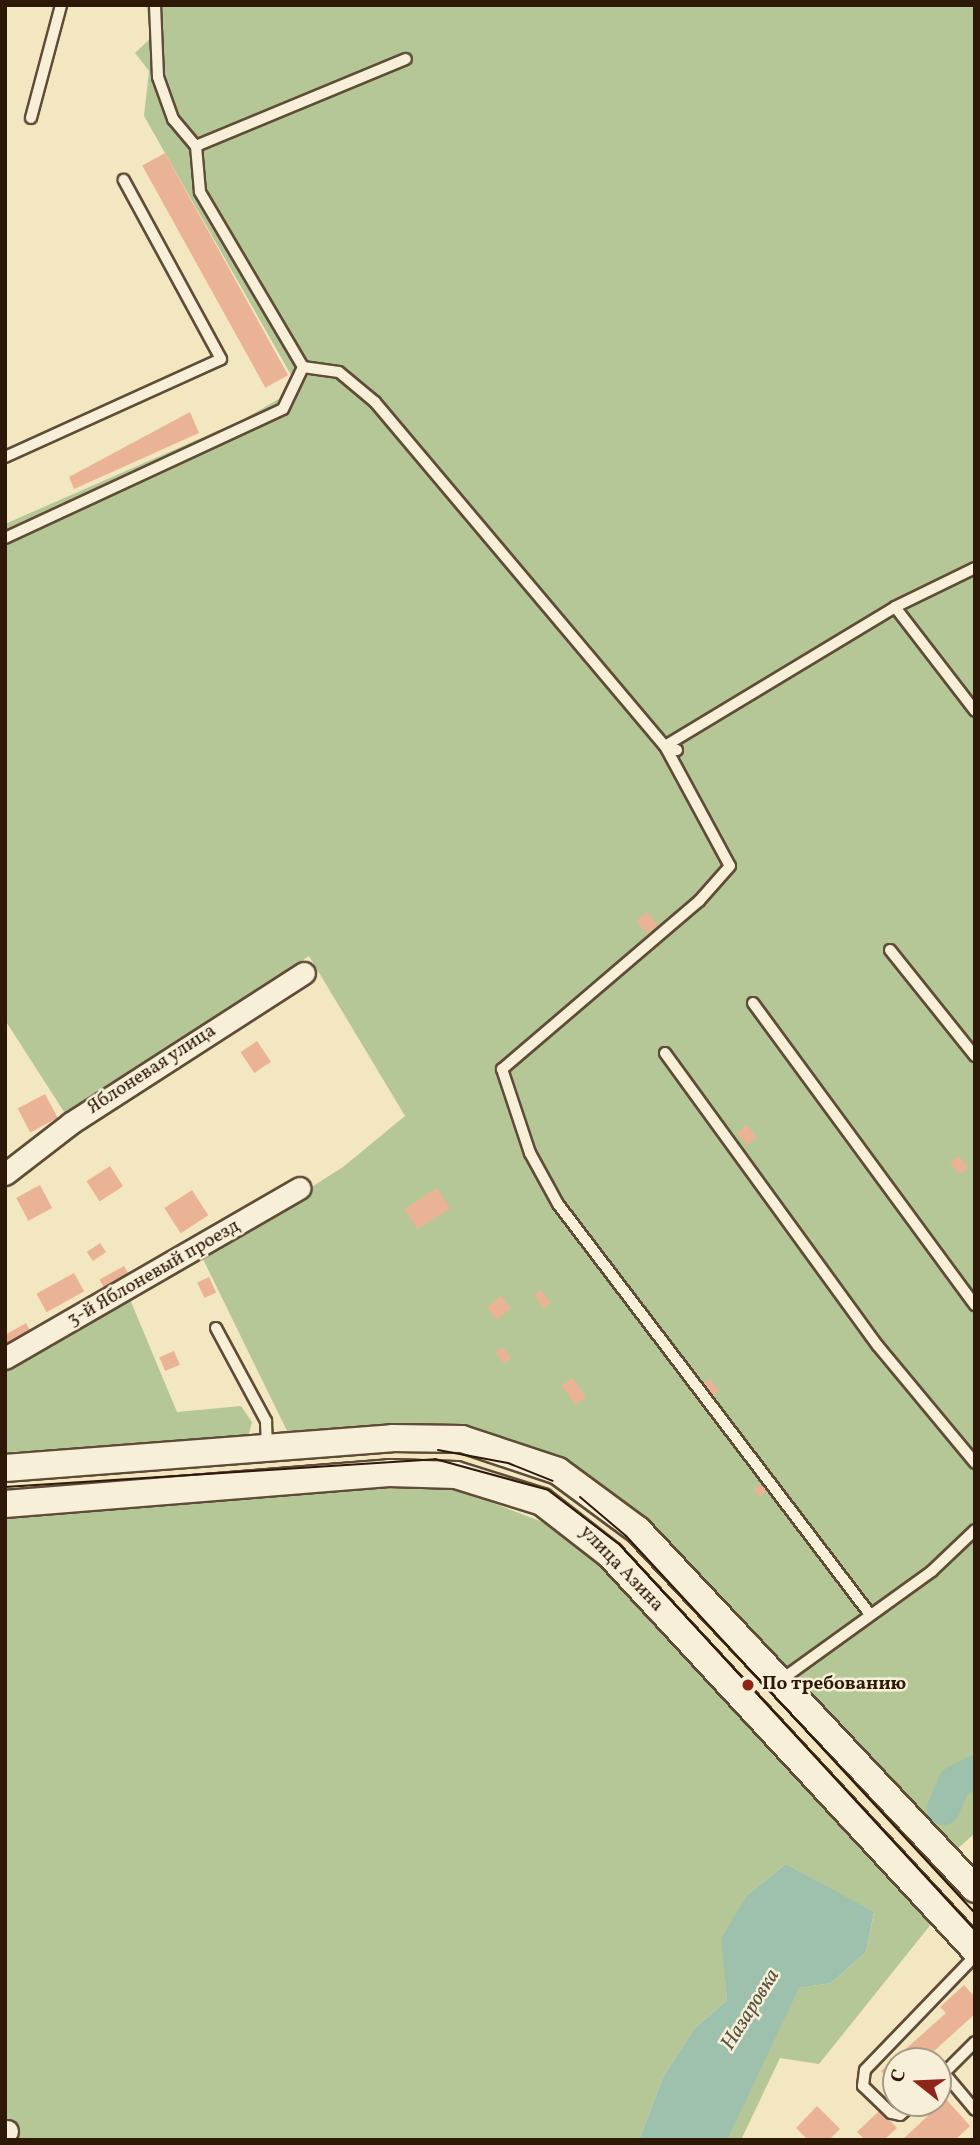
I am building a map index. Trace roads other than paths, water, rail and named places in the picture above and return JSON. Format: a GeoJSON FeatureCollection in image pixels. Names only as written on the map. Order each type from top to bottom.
{"type":"FeatureCollection","features":[{"type":"Feature","properties":{"kind":"street","name":"Яблоневая улица"},"geometry":{"type":"LineString","coordinates":[[5,1174],[71,1123],[304,973]]}},
{"type":"Feature","properties":{"kind":"street","name":"3-й Яблоневый проезд"},"geometry":{"type":"LineString","coordinates":[[5,1358],[300,1188]]}},
{"type":"Feature","properties":{"kind":"street","name":"улица Азина"},"geometry":{"type":"LineString","coordinates":[[5,1468],[267,1449],[462,1439],[558,1471],[638,1530],[975,1889]]}},
{"type":"Feature","properties":{"kind":"street","name":"улица Азина"},"geometry":{"type":"LineString","coordinates":[[5,1504],[389,1473],[456,1475],[542,1502],[610,1555],[975,1950]]}},
{"type":"Feature","properties":{"kind":"lane"},"geometry":{"type":"LineString","coordinates":[[31,118],[61,5]]}},
{"type":"Feature","properties":{"kind":"lane"},"geometry":{"type":"LineString","coordinates":[[155,5],[158,77],[173,119],[196,146],[200,192],[303,367]]}},
{"type":"Feature","properties":{"kind":"lane"},"geometry":{"type":"LineString","coordinates":[[196,146],[405,59]]}},
{"type":"Feature","properties":{"kind":"lane"},"geometry":{"type":"LineString","coordinates":[[5,457],[221,359],[124,180]]}},
{"type":"Feature","properties":{"kind":"lane"},"geometry":{"type":"LineString","coordinates":[[5,538],[283,409],[303,367]]}},
{"type":"Feature","properties":{"kind":"lane"},"geometry":{"type":"LineString","coordinates":[[303,367],[339,372],[374,402],[665,746],[730,866],[699,901],[502,1069],[530,1153],[558,1204],[869,1613]]}},
{"type":"Feature","properties":{"kind":"lane"},"geometry":{"type":"LineString","coordinates":[[665,746],[895,607],[975,568]]}},
{"type":"Feature","properties":{"kind":"lane"},"geometry":{"type":"LineString","coordinates":[[895,607],[975,711]]}},
{"type":"Feature","properties":{"kind":"lane"},"geometry":{"type":"LineString","coordinates":[[665,746],[677,750]]}},
{"type":"Feature","properties":{"kind":"lane"},"geometry":{"type":"LineString","coordinates":[[890,950],[975,1056]]}},
{"type":"Feature","properties":{"kind":"lane"},"geometry":{"type":"LineString","coordinates":[[753,1003],[975,1305]]}},
{"type":"Feature","properties":{"kind":"lane"},"geometry":{"type":"LineString","coordinates":[[665,1053],[878,1346],[975,1463]]}},
{"type":"Feature","properties":{"kind":"lane"},"geometry":{"type":"LineString","coordinates":[[216,1328],[266,1420],[267,1449]]}},
{"type":"Feature","properties":{"kind":"lane"},"geometry":{"type":"LineString","coordinates":[[778,1681],[869,1613],[932,1571],[975,1530]]}},
{"type":"Feature","properties":{"kind":"lane"},"geometry":{"type":"LineString","coordinates":[[887,2047],[975,1956]]}},
{"type":"Feature","properties":{"kind":"lane"},"geometry":{"type":"LineString","coordinates":[[952,2065],[975,2042]]}},
{"type":"Feature","properties":{"kind":"lane"},"geometry":{"type":"LineString","coordinates":[[882,2052],[865,2070],[863,2086],[882,2104]]}},
{"type":"Feature","properties":{"kind":"lane"},"geometry":{"type":"LineString","coordinates":[[952,2087],[975,2110]]}},
{"type":"Feature","properties":{"kind":"water"},"geometry":{"type":"Polygon","coordinates":[[[786,1864],[874,1912],[866,1952],[831,1983],[799,1988],[727,2140],[639,2140],[663,2077],[694,2029],[727,2000],[721,1939],[746,1896],[786,1864]]]}},
{"type":"Feature","properties":{"kind":"waterway","name":"Назаровка"},"geometry":{"type":"LineString","coordinates":[[943,1808],[954,1782],[975,1771]]}},
{"type":"Feature","properties":{"kind":"tram line"},"geometry":{"type":"LineString","coordinates":[[438,1450],[508,1463],[553,1481]]}},
{"type":"Feature","properties":{"kind":"tram line"},"geometry":{"type":"LineString","coordinates":[[5,1487],[435,1459],[548,1490],[619,1544],[975,1930]]}},
{"type":"Feature","properties":{"kind":"tram line"},"geometry":{"type":"LineString","coordinates":[[580,1497],[626,1536],[975,1913]]}},
{"type":"Feature","properties":{"kind":"place","name":"По требованию"},"geometry":{"type":"Point","coordinates":[748,1685]}}]}
